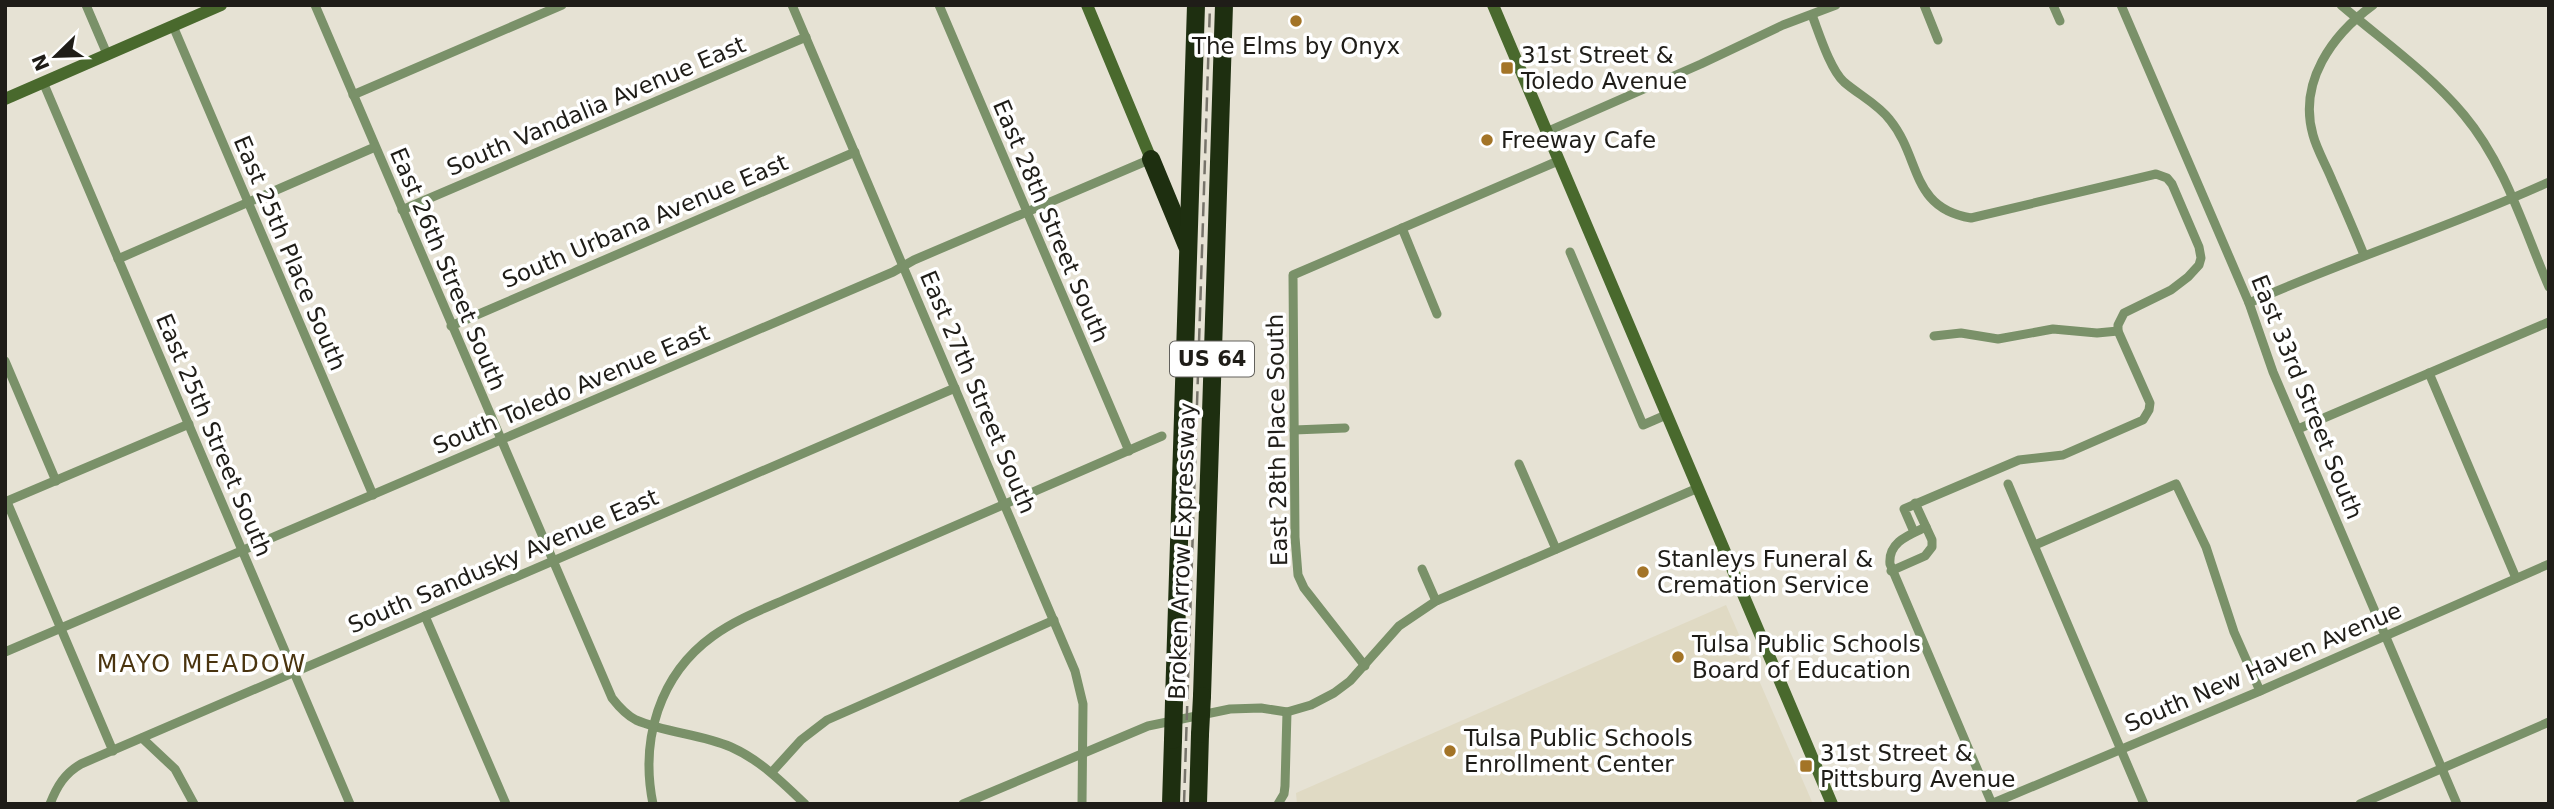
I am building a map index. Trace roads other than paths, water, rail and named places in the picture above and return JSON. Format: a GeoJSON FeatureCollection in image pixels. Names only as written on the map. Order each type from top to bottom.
{"type":"FeatureCollection","features":[{"type":"Feature","properties":{"kind":"highway","name":"Broken Arrow Expressway"},"geometry":{"type":"LineString","coordinates":[[1171,804],[1196,5]]}},
{"type":"Feature","properties":{"kind":"highway","name":"Broken Arrow Expressway"},"geometry":{"type":"LineString","coordinates":[[1198,804],[1224,5]]}},
{"type":"Feature","properties":{"kind":"highway"},"geometry":{"type":"LineString","coordinates":[[1151,159],[1188,249]]}},
{"type":"Feature","properties":{"kind":"main road"},"geometry":{"type":"LineString","coordinates":[[5,99],[221,5]]}},
{"type":"Feature","properties":{"kind":"main road"},"geometry":{"type":"LineString","coordinates":[[1087,5],[1151,159]]}},
{"type":"Feature","properties":{"kind":"main road"},"geometry":{"type":"LineString","coordinates":[[1496,6],[1558,161],[1832,804]]}},
{"type":"Feature","properties":{"kind":"street"},"geometry":{"type":"LineString","coordinates":[[86,5],[107,54]]}},
{"type":"Feature","properties":{"kind":"street","name":"East 26th Street South"},"geometry":{"type":"LineString","coordinates":[[315,5],[612,698],[623,711],[636,720],[731,747],[772,772],[805,804]]}},
{"type":"Feature","properties":{"kind":"street"},"geometry":{"type":"LineString","coordinates":[[353,95],[562,5]]}},
{"type":"Feature","properties":{"kind":"street","name":"East 27th Street South"},"geometry":{"type":"LineString","coordinates":[[792,5],[1075,671],[1083,704],[1082,804]]}},
{"type":"Feature","properties":{"kind":"street","name":"East 28th Street South"},"geometry":{"type":"LineString","coordinates":[[939,5],[1129,451]]}},
{"type":"Feature","properties":{"kind":"street"},"geometry":{"type":"LineString","coordinates":[[1546,132],[1836,5]]}},
{"type":"Feature","properties":{"kind":"street"},"geometry":{"type":"LineString","coordinates":[[1924,5],[1938,40]]}},
{"type":"Feature","properties":{"kind":"street"},"geometry":{"type":"LineString","coordinates":[[2053,5],[2060,21]]}},
{"type":"Feature","properties":{"kind":"street","name":"East 33rd Street South"},"geometry":{"type":"LineString","coordinates":[[2120,5],[2249,303],[2273,372],[2457,804]]}},
{"type":"Feature","properties":{"kind":"street"},"geometry":{"type":"LineString","coordinates":[[2341,5],[2413,65],[2464,115],[2491,156],[2549,287]]}},
{"type":"Feature","properties":{"kind":"street"},"geometry":{"type":"LineString","coordinates":[[2364,255],[2314,136],[2310,122],[2311,88],[2315,74],[2328,51],[2356,18],[2373,5]]}},
{"type":"Feature","properties":{"kind":"street"},"geometry":{"type":"LineString","coordinates":[[1812,15],[1842,80],[1889,118],[1898,130],[1920,184],[1945,211],[1971,218],[2156,174],[2167,178],[2172,184],[2202,258],[2188,277],[2171,290],[2124,313],[2118,325],[2118,331],[2148,397],[2150,410],[2143,419],[2063,456],[2019,460],[1915,503],[1904,509],[1914,533]]}},
{"type":"Feature","properties":{"kind":"street","name":"East 25th Place South"},"geometry":{"type":"LineString","coordinates":[[173,26],[373,495]]}},
{"type":"Feature","properties":{"kind":"street","name":"South Vandalia Avenue East"},"geometry":{"type":"LineString","coordinates":[[402,210],[806,37]]}},
{"type":"Feature","properties":{"kind":"street","name":"East 25th Street South"},"geometry":{"type":"LineString","coordinates":[[43,82],[350,804]]}},
{"type":"Feature","properties":{"kind":"street"},"geometry":{"type":"LineString","coordinates":[[118,259],[375,147]]}},
{"type":"Feature","properties":{"kind":"street","name":"South Urbana Avenue East"},"geometry":{"type":"LineString","coordinates":[[451,326],[855,152]]}},
{"type":"Feature","properties":{"kind":"street","name":"South Toledo Avenue East"},"geometry":{"type":"LineString","coordinates":[[5,652],[1151,159]]}},
{"type":"Feature","properties":{"kind":"street"},"geometry":{"type":"LineString","coordinates":[[1437,314],[1402,228],[1558,161]]}},
{"type":"Feature","properties":{"kind":"street"},"geometry":{"type":"LineString","coordinates":[[2249,303],[2549,182]]}},
{"type":"Feature","properties":{"kind":"street","name":"East 28th Place South"},"geometry":{"type":"LineString","coordinates":[[1365,666],[1311,600],[1298,575],[1294,537],[1293,275],[1402,228]]}},
{"type":"Feature","properties":{"kind":"street"},"geometry":{"type":"LineString","coordinates":[[1570,252],[1643,425],[1666,415]]}},
{"type":"Feature","properties":{"kind":"street"},"geometry":{"type":"LineString","coordinates":[[2298,429],[2549,322]]}},
{"type":"Feature","properties":{"kind":"street"},"geometry":{"type":"LineString","coordinates":[[1934,336],[1961,333],[1998,339],[2053,329],[2097,333],[2118,331]]}},
{"type":"Feature","properties":{"kind":"street"},"geometry":{"type":"LineString","coordinates":[[5,360],[56,481]]}},
{"type":"Feature","properties":{"kind":"street"},"geometry":{"type":"LineString","coordinates":[[2429,373],[2516,578]]}},
{"type":"Feature","properties":{"kind":"street","name":"South Sandusky Avenue East"},"geometry":{"type":"LineString","coordinates":[[50,804],[59,784],[81,764],[955,387]]}},
{"type":"Feature","properties":{"kind":"street"},"geometry":{"type":"LineString","coordinates":[[113,751],[6,502],[189,424]]}},
{"type":"Feature","properties":{"kind":"street"},"geometry":{"type":"LineString","coordinates":[[1294,430],[1345,428]]}},
{"type":"Feature","properties":{"kind":"street"},"geometry":{"type":"LineString","coordinates":[[653,804],[648,754],[653,725],[678,671],[696,650],[734,622],[1162,436]]}},
{"type":"Feature","properties":{"kind":"street"},"geometry":{"type":"LineString","coordinates":[[1519,464],[1556,549]]}},
{"type":"Feature","properties":{"kind":"street"},"geometry":{"type":"LineString","coordinates":[[2008,484],[2144,804]]}},
{"type":"Feature","properties":{"kind":"street"},"geometry":{"type":"LineString","coordinates":[[2035,545],[2176,484],[2206,547],[2234,632],[2260,691]]}},
{"type":"Feature","properties":{"kind":"street"},"geometry":{"type":"LineString","coordinates":[[963,804],[1148,726],[1230,709],[1261,708],[1287,712],[1311,705],[1335,693],[1365,666],[1399,626],[1436,601],[1698,488]]}},
{"type":"Feature","properties":{"kind":"street"},"geometry":{"type":"LineString","coordinates":[[1891,571],[1930,552],[1932,540],[1915,503]]}},
{"type":"Feature","properties":{"kind":"street"},"geometry":{"type":"LineString","coordinates":[[1926,527],[1899,541],[1889,557],[1891,571],[1992,804]]}},
{"type":"Feature","properties":{"kind":"street","name":"South New Haven Avenue"},"geometry":{"type":"LineString","coordinates":[[1992,804],[2260,691],[2549,564]]}},
{"type":"Feature","properties":{"kind":"street"},"geometry":{"type":"LineString","coordinates":[[1422,569],[1436,601]]}},
{"type":"Feature","properties":{"kind":"street"},"geometry":{"type":"LineString","coordinates":[[425,616],[506,804]]}},
{"type":"Feature","properties":{"kind":"street"},"geometry":{"type":"LineString","coordinates":[[772,772],[801,740],[827,720],[1054,620]]}},
{"type":"Feature","properties":{"kind":"street"},"geometry":{"type":"LineString","coordinates":[[1278,804],[1285,786],[1287,712]]}},
{"type":"Feature","properties":{"kind":"street"},"geometry":{"type":"LineString","coordinates":[[2360,804],[2549,722]]}},
{"type":"Feature","properties":{"kind":"street"},"geometry":{"type":"LineString","coordinates":[[142,738],[175,769],[194,804]]}},
{"type":"Feature","properties":{"kind":"railway"},"geometry":{"type":"LineString","coordinates":[[1184,804],[1210,5]]}},
{"type":"Feature","properties":{"kind":"place","name":"The Elms by Onyx"},"geometry":{"type":"Point","coordinates":[1296,21]}},
{"type":"Feature","properties":{"kind":"place","name":"31st Street & Toledo Avenue"},"geometry":{"type":"Point","coordinates":[1507,68]}},
{"type":"Feature","properties":{"kind":"place","name":"Freeway Cafe"},"geometry":{"type":"Point","coordinates":[1487,140]}},
{"type":"Feature","properties":{"kind":"place","name":"Stanleys Funeral & Cremation Service"},"geometry":{"type":"Point","coordinates":[1643,572]}},
{"type":"Feature","properties":{"kind":"place","name":"Tulsa Public Schools Board of Education"},"geometry":{"type":"Point","coordinates":[1678,657]}},
{"type":"Feature","properties":{"kind":"place","name":"Tulsa Public Schools Enrollment Center"},"geometry":{"type":"Point","coordinates":[1450,751]}},
{"type":"Feature","properties":{"kind":"place","name":"31st Street & Pittsburg Avenue"},"geometry":{"type":"Point","coordinates":[1806,766]}},
{"type":"Feature","properties":{"kind":"district","name":"MAYO MEADOW"},"geometry":{"type":"Point","coordinates":[202,664]}}]}
